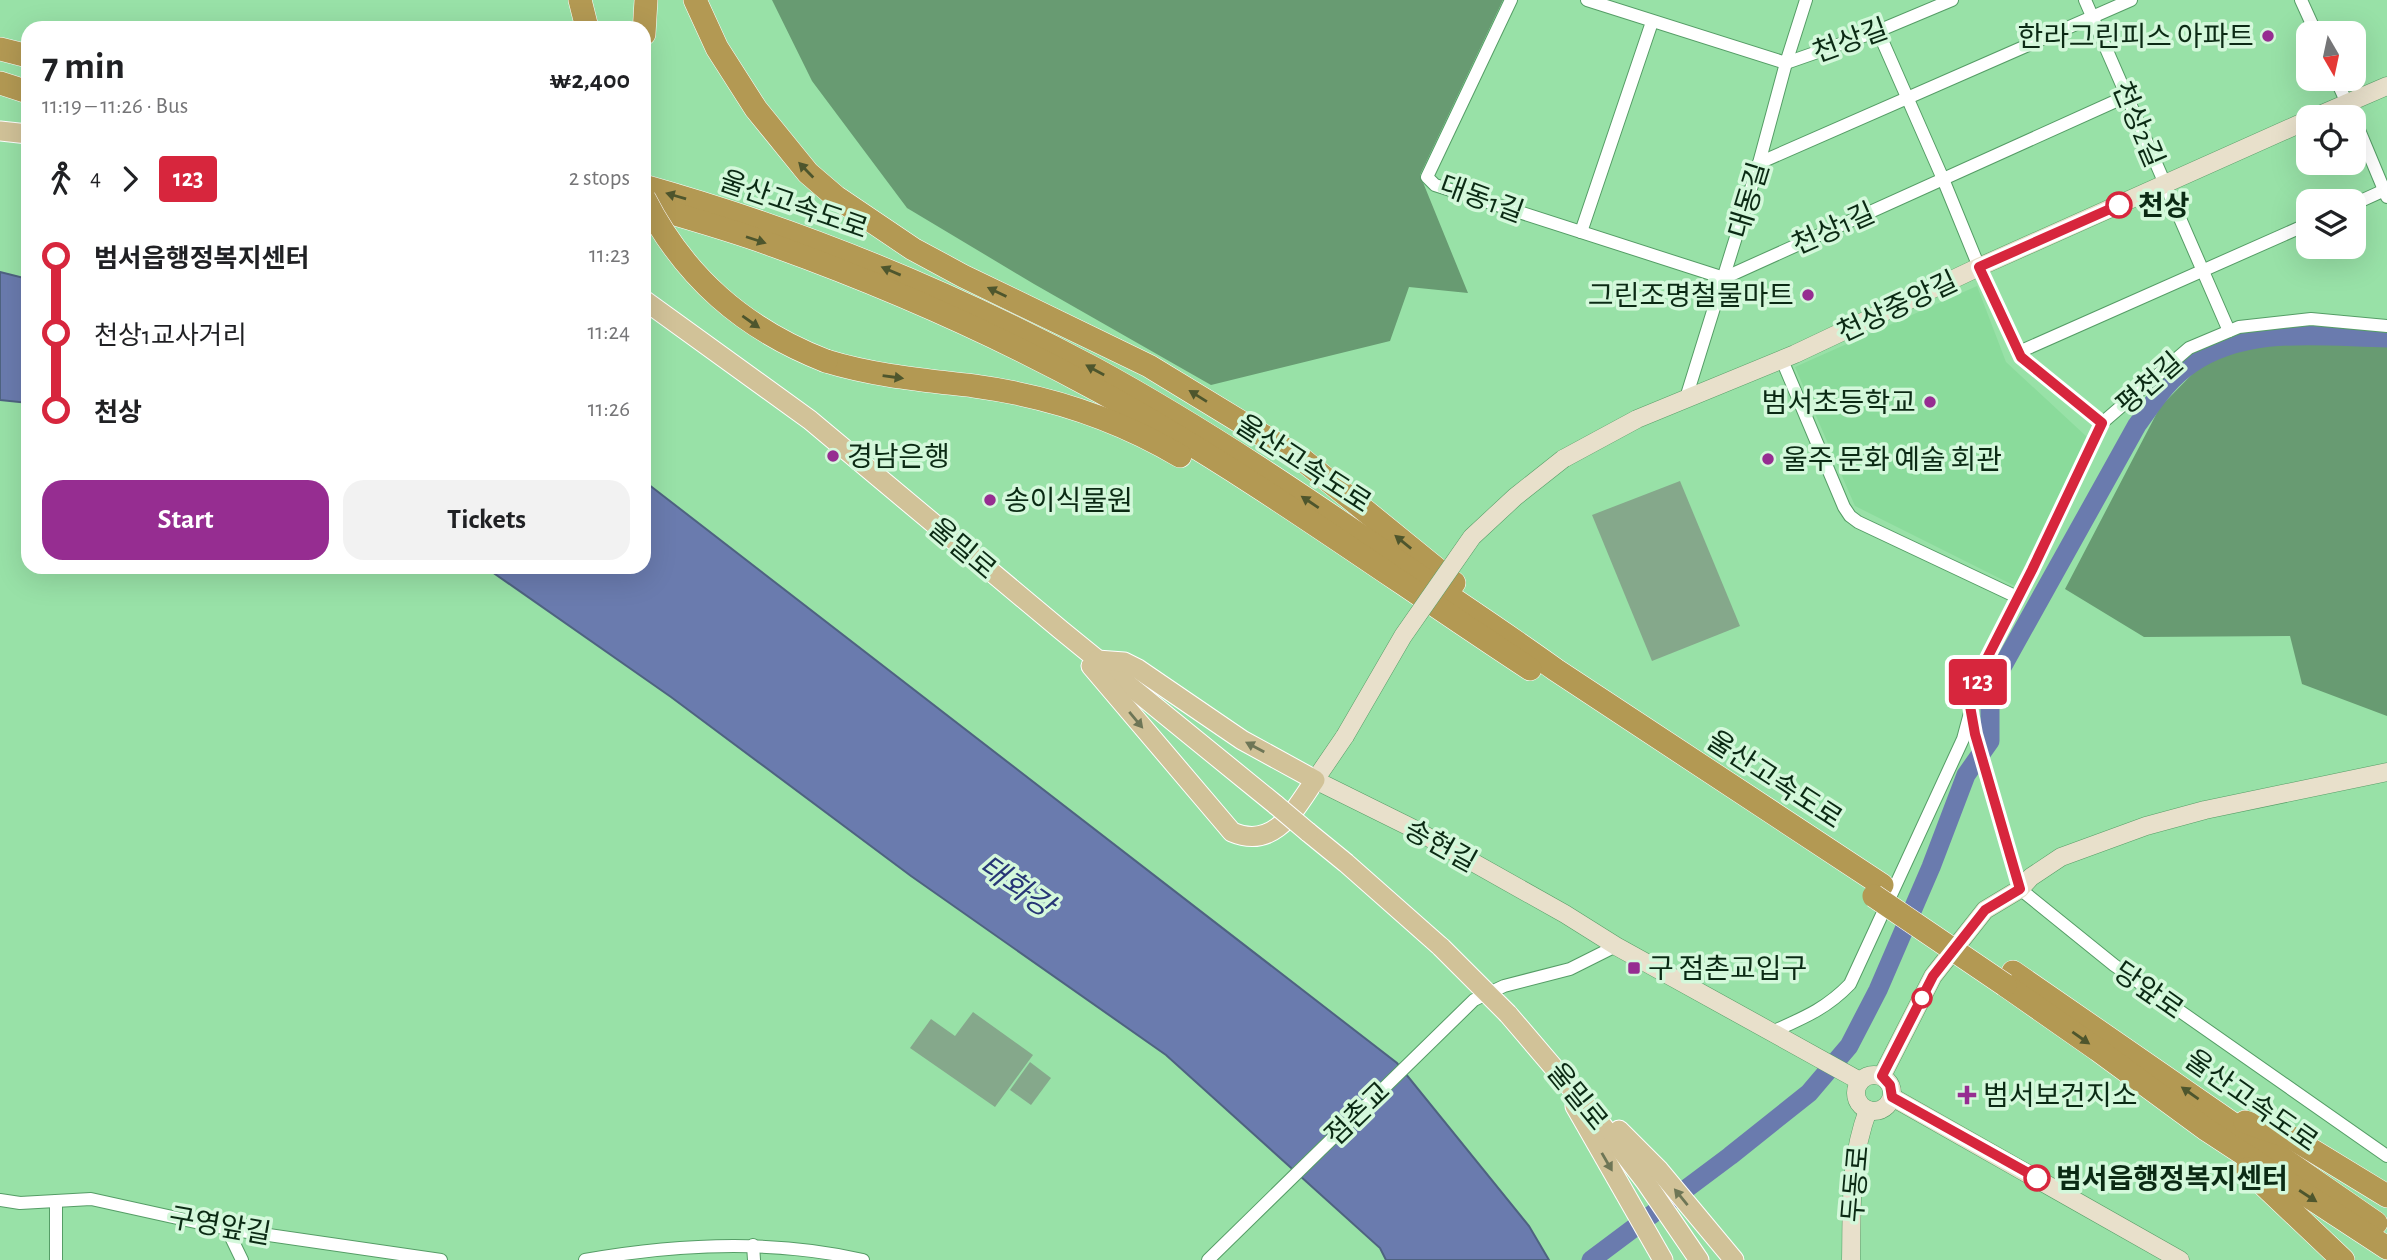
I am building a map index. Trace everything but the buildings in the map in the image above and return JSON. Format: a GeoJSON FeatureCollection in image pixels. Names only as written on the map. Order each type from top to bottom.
{"type":"FeatureCollection","features":[{"type":"Feature","properties":{"kind":"highway"},"geometry":{"type":"LineString","coordinates":[[580,0],[585,21]]}},
{"type":"Feature","properties":{"kind":"highway"},"geometry":{"type":"LineString","coordinates":[[645,21],[646,0]]}},
{"type":"Feature","properties":{"kind":"highway"},"geometry":{"type":"LineString","coordinates":[[695,0],[717,48],[756,109],[808,173],[836,197],[913,249],[1149,366],[1303,460],[1486,607],[1509,636]]}},
{"type":"Feature","properties":{"kind":"highway"},"geometry":{"type":"LineString","coordinates":[[0,49],[21,54]]}},
{"type":"Feature","properties":{"kind":"highway"},"geometry":{"type":"LineString","coordinates":[[0,68],[21,73]]}},
{"type":"Feature","properties":{"kind":"highway"},"geometry":{"type":"LineString","coordinates":[[0,83],[21,90]]}},
{"type":"Feature","properties":{"kind":"highway","name":"울산고속도로"},"geometry":{"type":"LineString","coordinates":[[651,188],[728,211],[869,261],[979,311],[1095,369],[1270,475],[1509,636],[2009,979],[2098,1050],[2387,1230]]}},
{"type":"Feature","properties":{"kind":"highway","name":"울산고속도로"},"geometry":{"type":"LineString","coordinates":[[651,207],[775,246],[965,324],[1038,358],[1160,426],[1878,891]]}},
{"type":"Feature","properties":{"kind":"highway"},"geometry":{"type":"LineString","coordinates":[[651,211],[684,262],[728,305],[777,340],[826,361],[880,375],[1013,393],[1095,414],[1159,444],[1314,537],[1339,542]]}},
{"type":"Feature","properties":{"kind":"highway"},"geometry":{"type":"LineString","coordinates":[[2213,1122],[2292,1138],[2387,1196]]}},
{"type":"Feature","properties":{"kind":"highway"},"geometry":{"type":"LineString","coordinates":[[2213,1122],[2343,1260]]}},
{"type":"Feature","properties":{"kind":"highway","name":"울산고속도로"},"geometry":{"type":"LineString","coordinates":[[2213,1122],[2387,1248]]}},
{"type":"Feature","properties":{"kind":"main road"},"geometry":{"type":"LineString","coordinates":[[0,132],[21,134]]}},
{"type":"Feature","properties":{"kind":"main road","name":"울밀로"},"geometry":{"type":"LineString","coordinates":[[651,305],[810,420],[1060,630],[1356,871],[1441,947],[1508,1014],[1652,1176]]}},
{"type":"Feature","properties":{"kind":"main road"},"geometry":{"type":"LineString","coordinates":[[1060,630],[1232,832],[1245,838],[1268,835],[1279,828],[1315,780],[1242,740],[1138,669],[1124,662],[1097,660]]}},
{"type":"Feature","properties":{"kind":"main road"},"geometry":{"type":"LineString","coordinates":[[1549,1060],[1661,1257]]}},
{"type":"Feature","properties":{"kind":"main road"},"geometry":{"type":"LineString","coordinates":[[1652,1176],[1704,1224],[1734,1260]]}},
{"type":"Feature","properties":{"kind":"main road"},"geometry":{"type":"LineString","coordinates":[[1652,1176],[1681,1234],[1699,1260]]}},
{"type":"Feature","properties":{"kind":"street","name":"대동1길"},"geometry":{"type":"LineString","coordinates":[[1511,0],[1427,177],[1435,185],[1724,278]]}},
{"type":"Feature","properties":{"kind":"street"},"geometry":{"type":"LineString","coordinates":[[1587,0],[1786,63]]}},
{"type":"Feature","properties":{"kind":"street","name":"대동길"},"geometry":{"type":"LineString","coordinates":[[1686,398],[1806,0]]}},
{"type":"Feature","properties":{"kind":"street","name":"천상길"},"geometry":{"type":"LineString","coordinates":[[1786,63],[1878,31],[1952,0]]}},
{"type":"Feature","properties":{"kind":"street","name":"천상2길"},"geometry":{"type":"LineString","coordinates":[[2085,0],[2228,331]]}},
{"type":"Feature","properties":{"kind":"street"},"geometry":{"type":"LineString","coordinates":[[1759,163],[2131,0]]}},
{"type":"Feature","properties":{"kind":"street"},"geometry":{"type":"LineString","coordinates":[[2301,0],[2311,21]]}},
{"type":"Feature","properties":{"kind":"street"},"geometry":{"type":"LineString","coordinates":[[1581,232],[1652,22]]}},
{"type":"Feature","properties":{"kind":"street"},"geometry":{"type":"LineString","coordinates":[[1878,31],[1979,267],[2021,357],[2102,423]]}},
{"type":"Feature","properties":{"kind":"street"},"geometry":{"type":"LineString","coordinates":[[2362,105],[2387,86]]}},
{"type":"Feature","properties":{"kind":"street","name":"천상1길"},"geometry":{"type":"LineString","coordinates":[[1724,278],[2127,96]]}},
{"type":"Feature","properties":{"kind":"street","name":"천상중앙길"},"geometry":{"type":"LineString","coordinates":[[1315,780],[1345,736],[1403,636],[1472,537],[1515,497],[1563,459],[1614,429],[1782,360],[1979,267],[2296,125]]}},
{"type":"Feature","properties":{"kind":"street"},"geometry":{"type":"LineString","coordinates":[[2366,147],[2386,192],[2366,200]]}},
{"type":"Feature","properties":{"kind":"street"},"geometry":{"type":"LineString","coordinates":[[2019,352],[2296,229]]}},
{"type":"Feature","properties":{"kind":"street","name":"평천길"},"geometry":{"type":"LineString","coordinates":[[1772,1032],[1834,1001],[1850,984],[1964,739],[1980,672],[2102,423],[2189,348],[2239,327],[2311,319],[2387,326]]}},
{"type":"Feature","properties":{"kind":"street"},"geometry":{"type":"LineString","coordinates":[[1782,360],[1850,516],[2017,597]]}},
{"type":"Feature","properties":{"kind":"street","name":"평천길"},"geometry":{"type":"LineString","coordinates":[[1970,706],[1975,734],[2020,889]]}},
{"type":"Feature","properties":{"kind":"street"},"geometry":{"type":"LineString","coordinates":[[1882,1076],[1933,976],[1985,910],[2020,889],[2031,877],[2061,857],[2146,826],[2205,810],[2387,772]]}},
{"type":"Feature","properties":{"kind":"street","name":"송현길"},"geometry":{"type":"LineString","coordinates":[[1315,780],[1412,828],[1565,914],[1616,946]]}},
{"type":"Feature","properties":{"kind":"street","name":"당앞로"},"geometry":{"type":"LineString","coordinates":[[2020,889],[2113,965],[2387,1156]]}},
{"type":"Feature","properties":{"kind":"street"},"geometry":{"type":"LineString","coordinates":[[1616,946],[1853,1078],[1882,1076],[1890,1085],[1892,1097],[1885,1107],[1874,1111],[1863,1108],[1856,1098],[1853,1078]]}},
{"type":"Feature","properties":{"kind":"street","name":"점촌교"},"geometry":{"type":"LineString","coordinates":[[1208,1260],[1474,1000],[1504,986],[1570,969],[1616,946]]}},
{"type":"Feature","properties":{"kind":"street"},"geometry":{"type":"LineString","coordinates":[[1892,1097],[2180,1260]]}},
{"type":"Feature","properties":{"kind":"street","name":"두동로"},"geometry":{"type":"LineString","coordinates":[[1851,1260],[1852,1180],[1858,1137],[1868,1110]]}},
{"type":"Feature","properties":{"kind":"street","name":"구영앞길"},"geometry":{"type":"LineString","coordinates":[[0,1200],[20,1203],[91,1199],[227,1229],[441,1260]]}},
{"type":"Feature","properties":{"kind":"street"},"geometry":{"type":"LineString","coordinates":[[56,1201],[57,1260]]}},
{"type":"Feature","properties":{"kind":"street"},"geometry":{"type":"LineString","coordinates":[[227,1229],[242,1260]]}},
{"type":"Feature","properties":{"kind":"street"},"geometry":{"type":"LineString","coordinates":[[753,1245],[754,1260]]}},
{"type":"Feature","properties":{"kind":"street"},"geometry":{"type":"LineString","coordinates":[[585,1260],[753,1245],[830,1253],[862,1260]]}},
{"type":"Feature","properties":{"kind":"street"},"geometry":{"type":"LineString","coordinates":[[688,1249],[705,1260]]}},
{"type":"Feature","properties":{"kind":"shaded area"},"geometry":{"type":"Polygon","coordinates":[[[772,0],[1503,0],[1420,175],[1468,293],[1409,287],[1390,341],[1211,385],[907,208],[812,81],[772,0]]]}},
{"type":"Feature","properties":{"kind":"shaded area","name":"범서초등학교"},"geometry":{"type":"Polygon","coordinates":[[[1977,286],[2006,362],[2087,437],[2015,586],[1855,506],[1795,367],[1977,286]]]}},
{"type":"Feature","properties":{"kind":"shaded area"},"geometry":{"type":"Polygon","coordinates":[[[2280,339],[2387,344],[2387,716],[2302,684],[2290,636],[2144,637],[2065,589],[2160,407],[2209,357],[2280,339]]]}},
{"type":"Feature","properties":{"kind":"shaded area"},"geometry":{"type":"Polygon","coordinates":[[[1680,481],[1740,626],[1652,661],[1592,515],[1680,481]]]}},
{"type":"Feature","properties":{"kind":"shaded area"},"geometry":{"type":"Polygon","coordinates":[[[973,1012],[1033,1055],[995,1107],[910,1048],[931,1019],[955,1036],[973,1012]]]}},
{"type":"Feature","properties":{"kind":"shaded area"},"geometry":{"type":"Polygon","coordinates":[[[1030,1062],[1051,1078],[1031,1105],[1010,1090],[1030,1062]]]}},
{"type":"Feature","properties":{"kind":"water"},"geometry":{"type":"Polygon","coordinates":[[[0,272],[21,277],[21,402],[0,400],[0,272]]]}},
{"type":"Feature","properties":{"kind":"water","name":"태화강"},"geometry":{"type":"Polygon","coordinates":[[[651,486],[1397,1063],[1529,1226],[1549,1260],[1386,1260],[1380,1248],[1166,1055],[911,876],[671,697],[495,574],[651,574],[651,486]]]}},
{"type":"Feature","properties":{"kind":"waterway"},"geometry":{"type":"LineString","coordinates":[[1591,1260],[1809,1093],[1849,1046],[1878,990],[1931,867],[1966,775],[1990,741],[1990,699],[2001,669],[2137,425],[2168,384],[2191,364],[2237,343],[2286,336],[2387,338]]}},
{"type":"Feature","properties":{"kind":"bus line","name":"123"},"geometry":{"type":"LineString","coordinates":[[2037,1178],[1892,1097],[1890,1085],[1882,1076],[1933,976],[1985,910],[2020,889],[1975,734],[1970,706],[1980,672],[2102,423],[2021,357],[1979,267],[2119,205]]}},
{"type":"Feature","properties":{"kind":"place","name":"한라그린피스 아파트"},"geometry":{"type":"Point","coordinates":[2268,36]}},
{"type":"Feature","properties":{"kind":"place","name":"천상"},"geometry":{"type":"Point","coordinates":[2119,205]}},
{"type":"Feature","properties":{"kind":"place","name":"그린조명철물마트"},"geometry":{"type":"Point","coordinates":[1808,295]}},
{"type":"Feature","properties":{"kind":"place","name":"범서초등학교"},"geometry":{"type":"Point","coordinates":[1930,402]}},
{"type":"Feature","properties":{"kind":"place","name":"경남은행"},"geometry":{"type":"Point","coordinates":[833,456]}},
{"type":"Feature","properties":{"kind":"place","name":"울주 문화 예술 회관"},"geometry":{"type":"Point","coordinates":[1768,459]}},
{"type":"Feature","properties":{"kind":"place","name":"송이식물원"},"geometry":{"type":"Point","coordinates":[990,500]}},
{"type":"Feature","properties":{"kind":"place","name":"구 점촌교입구"},"geometry":{"type":"Point","coordinates":[1634,968]}},
{"type":"Feature","properties":{"kind":"place","name":"범서보건지소"},"geometry":{"type":"Point","coordinates":[1967,1095]}},
{"type":"Feature","properties":{"kind":"place","name":"범서읍행정복지센터"},"geometry":{"type":"Point","coordinates":[2037,1178]}}]}
